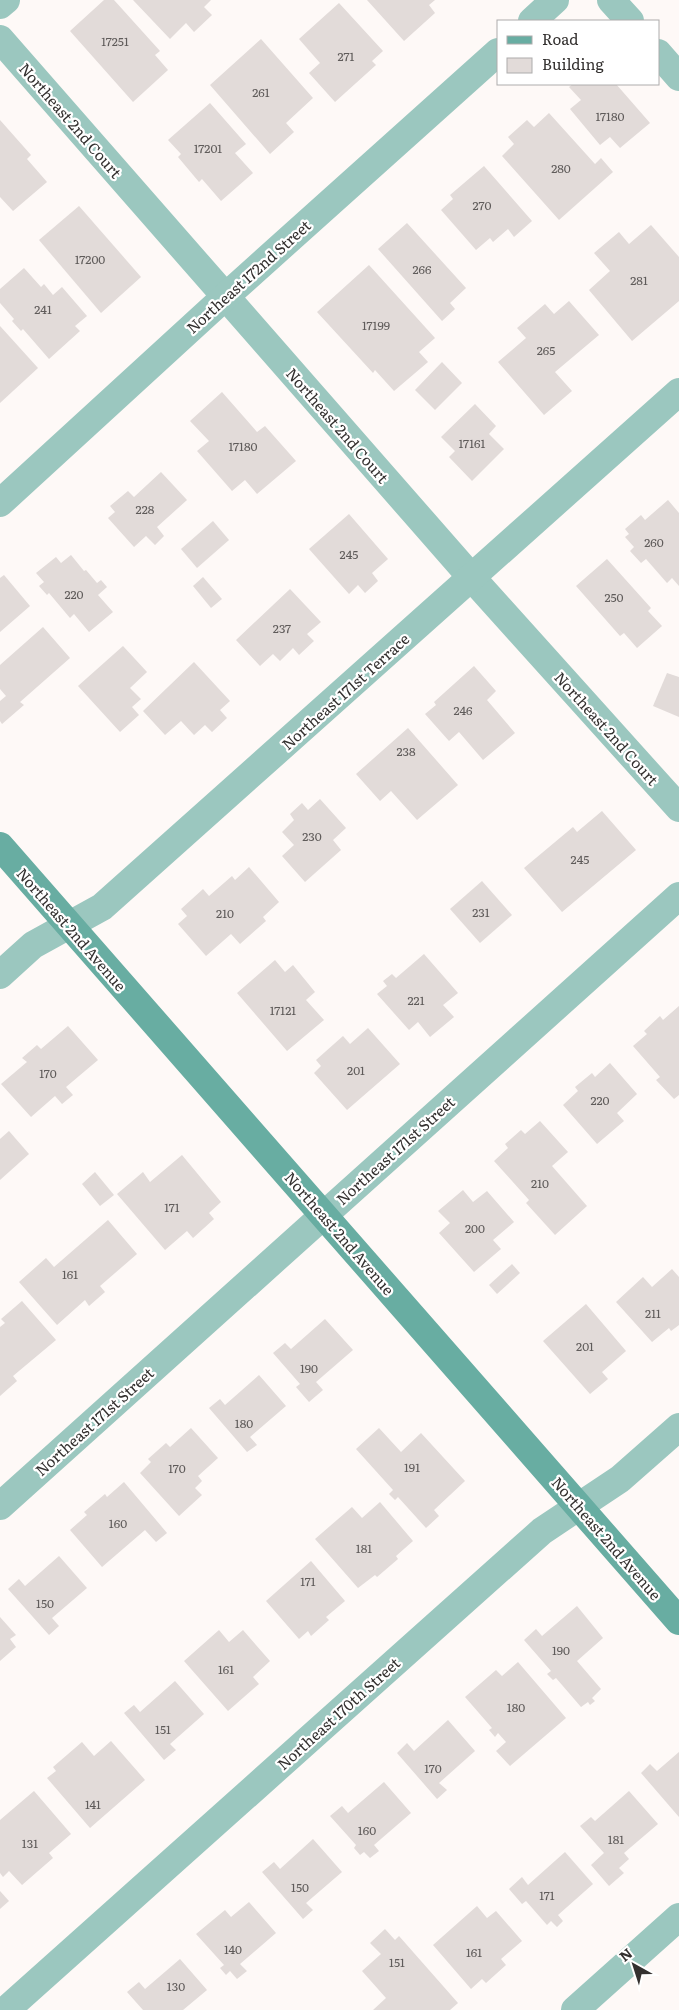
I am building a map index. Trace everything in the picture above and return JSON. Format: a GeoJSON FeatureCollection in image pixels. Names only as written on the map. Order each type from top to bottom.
{"type":"FeatureCollection","features":[{"type":"Feature","properties":{"kind":"street"},"geometry":{"type":"LineString","coordinates":[[0,5],[6,0]]}},
{"type":"Feature","properties":{"kind":"street"},"geometry":{"type":"LineString","coordinates":[[533,20],[555,0]]}},
{"type":"Feature","properties":{"kind":"street"},"geometry":{"type":"LineString","coordinates":[[611,0],[629,20]]}},
{"type":"Feature","properties":{"kind":"street","name":"Northeast 2nd Court"},"geometry":{"type":"LineString","coordinates":[[0,38],[472,578],[679,808]]}},
{"type":"Feature","properties":{"kind":"street","name":"Northeast 172nd Street"},"geometry":{"type":"LineString","coordinates":[[0,503],[226,296],[497,53]]}},
{"type":"Feature","properties":{"kind":"street"},"geometry":{"type":"LineString","coordinates":[[659,54],[679,77]]}},
{"type":"Feature","properties":{"kind":"street","name":"Northeast 171st Terrace"},"geometry":{"type":"LineString","coordinates":[[0,975],[33,945],[102,907],[679,392]]}},
{"type":"Feature","properties":{"kind":"street","name":"Northeast 2nd Avenue"},"geometry":{"type":"LineString","coordinates":[[0,846],[679,1621]]}},
{"type":"Feature","properties":{"kind":"street","name":"Northeast 171st Street"},"geometry":{"type":"LineString","coordinates":[[0,1506],[679,896]]}},
{"type":"Feature","properties":{"kind":"street","name":"Northeast 170th Street"},"geometry":{"type":"LineString","coordinates":[[6,2010],[542,1531],[620,1479],[679,1427]]}},
{"type":"Feature","properties":{"kind":"street"},"geometry":{"type":"LineString","coordinates":[[575,2010],[679,1917]]}},
{"type":"Feature","properties":{"kind":"building"},"geometry":{"type":"Polygon","coordinates":[[[104,0],[114,0],[160,51],[155,55],[168,70],[133,102],[70,31],[104,0]]]}},
{"type":"Feature","properties":{"kind":"building"},"geometry":{"type":"Polygon","coordinates":[[[133,0],[211,0],[204,7],[212,15],[194,32],[186,23],[170,39],[133,0]]]}},
{"type":"Feature","properties":{"kind":"building"},"geometry":{"type":"Polygon","coordinates":[[[367,0],[435,0],[429,5],[435,13],[404,41],[367,0]]]}},
{"type":"Feature","properties":{"kind":"building"},"geometry":{"type":"Polygon","coordinates":[[[339,3],[383,51],[372,61],[376,65],[335,102],[309,73],[320,63],[299,39],[339,3]]]}},
{"type":"Feature","properties":{"kind":"building"},"geometry":{"type":"Polygon","coordinates":[[[261,39],[313,98],[286,123],[294,132],[270,154],[210,85],[261,39]]]}},
{"type":"Feature","properties":{"kind":"building"},"geometry":{"type":"Polygon","coordinates":[[[572,85],[617,85],[650,123],[620,148],[610,137],[600,145],[570,109],[581,100],[569,87],[572,85]]]}},
{"type":"Feature","properties":{"kind":"building"},"geometry":{"type":"Polygon","coordinates":[[[210,103],[246,144],[235,153],[253,173],[221,201],[202,179],[199,182],[178,157],[181,154],[168,140],[210,103]]]}},
{"type":"Feature","properties":{"kind":"building"},"geometry":{"type":"Polygon","coordinates":[[[549,113],[595,164],[601,158],[613,172],[559,220],[502,156],[514,144],[508,137],[527,120],[534,127],[549,113]]]}},
{"type":"Feature","properties":{"kind":"building"},"geometry":{"type":"Polygon","coordinates":[[[0,120],[31,155],[27,159],[47,182],[13,211],[0,197],[0,120]]]}},
{"type":"Feature","properties":{"kind":"building"},"geometry":{"type":"Polygon","coordinates":[[[484,166],[532,221],[514,237],[508,229],[493,242],[490,238],[476,250],[441,210],[453,199],[450,195],[484,166]]]}},
{"type":"Feature","properties":{"kind":"building"},"geometry":{"type":"Polygon","coordinates":[[[79,206],[141,277],[101,313],[39,240],[79,206]]]}},
{"type":"Feature","properties":{"kind":"building"},"geometry":{"type":"Polygon","coordinates":[[[407,223],[466,288],[450,303],[455,309],[442,321],[378,249],[407,223]]]}},
{"type":"Feature","properties":{"kind":"building"},"geometry":{"type":"Polygon","coordinates":[[[651,225],[679,257],[679,301],[632,341],[589,290],[610,271],[594,253],[619,232],[629,244],[651,225]]]}},
{"type":"Feature","properties":{"kind":"building"},"geometry":{"type":"Polygon","coordinates":[[[369,265],[435,338],[419,352],[428,362],[394,391],[375,370],[373,373],[317,312],[369,265]]]}},
{"type":"Feature","properties":{"kind":"building"},"geometry":{"type":"Polygon","coordinates":[[[24,268],[41,287],[44,284],[53,295],[62,287],[87,316],[75,326],[80,331],[49,359],[23,329],[21,331],[12,321],[14,319],[0,303],[0,289],[24,268]]]}},
{"type":"Feature","properties":{"kind":"building"},"geometry":{"type":"Polygon","coordinates":[[[569,301],[599,335],[555,372],[572,391],[544,415],[498,362],[526,338],[517,328],[545,304],[554,314],[569,301]]]}},
{"type":"Feature","properties":{"kind":"building"},"geometry":{"type":"Polygon","coordinates":[[[0,326],[38,368],[0,403],[0,326]]]}},
{"type":"Feature","properties":{"kind":"building"},"geometry":{"type":"Polygon","coordinates":[[[442,362],[462,383],[435,410],[415,390],[442,362]]]}},
{"type":"Feature","properties":{"kind":"building"},"geometry":{"type":"Polygon","coordinates":[[[222,392],[257,432],[265,426],[296,461],[257,494],[245,480],[232,491],[197,451],[209,441],[190,421],[222,392]]]}},
{"type":"Feature","properties":{"kind":"building"},"geometry":{"type":"Polygon","coordinates":[[[475,404],[496,426],[489,434],[504,449],[472,481],[449,457],[455,451],[441,437],[475,404]]]}},
{"type":"Feature","properties":{"kind":"building"},"geometry":{"type":"Polygon","coordinates":[[[161,472],[187,500],[157,527],[164,536],[155,545],[146,536],[134,547],[108,518],[115,512],[110,506],[128,491],[134,497],[161,472]]]}},
{"type":"Feature","properties":{"kind":"building"},"geometry":{"type":"Polygon","coordinates":[[[668,500],[679,513],[679,586],[672,578],[667,583],[646,559],[641,563],[630,551],[634,547],[625,537],[629,534],[625,529],[641,515],[645,520],[668,500]]]}},
{"type":"Feature","properties":{"kind":"building"},"geometry":{"type":"Polygon","coordinates":[[[349,514],[388,559],[372,573],[378,581],[365,593],[358,585],[349,594],[309,549],[349,514]]]}},
{"type":"Feature","properties":{"kind":"building"},"geometry":{"type":"Polygon","coordinates":[[[213,521],[229,540],[197,568],[181,549],[213,521]]]}},
{"type":"Feature","properties":{"kind":"building"},"geometry":{"type":"Polygon","coordinates":[[[71,555],[97,583],[101,580],[107,587],[98,595],[113,612],[89,632],[74,614],[70,618],[49,593],[47,595],[39,586],[44,582],[36,573],[56,557],[61,563],[71,555]]]}},
{"type":"Feature","properties":{"kind":"building"},"geometry":{"type":"Polygon","coordinates":[[[607,559],[651,608],[648,611],[662,626],[637,648],[624,633],[620,636],[576,586],[607,559]]]}},
{"type":"Feature","properties":{"kind":"building"},"geometry":{"type":"Polygon","coordinates":[[[4,575],[30,606],[0,632],[0,578],[4,575]]]}},
{"type":"Feature","properties":{"kind":"building"},"geometry":{"type":"Polygon","coordinates":[[[203,577],[222,599],[211,608],[193,586],[203,577]]]}},
{"type":"Feature","properties":{"kind":"building"},"geometry":{"type":"Polygon","coordinates":[[[290,589],[321,622],[307,634],[314,641],[299,655],[293,648],[280,661],[273,654],[260,666],[236,640],[290,589]]]}},
{"type":"Feature","properties":{"kind":"building"},"geometry":{"type":"Polygon","coordinates":[[[43,627],[70,658],[20,702],[24,705],[2,724],[0,721],[0,701],[6,696],[0,689],[0,665],[43,627]]]}},
{"type":"Feature","properties":{"kind":"building"},"geometry":{"type":"Polygon","coordinates":[[[123,646],[147,672],[130,688],[141,699],[132,707],[139,715],[120,732],[78,686],[123,646]]]}},
{"type":"Feature","properties":{"kind":"building"},"geometry":{"type":"Polygon","coordinates":[[[194,662],[230,701],[220,710],[227,718],[212,732],[205,725],[194,735],[181,721],[165,735],[143,711],[194,662]]]}},
{"type":"Feature","properties":{"kind":"building"},"geometry":{"type":"Polygon","coordinates":[[[474,666],[496,691],[487,700],[515,733],[483,760],[459,732],[449,741],[425,714],[436,705],[434,702],[474,666]]]}},
{"type":"Feature","properties":{"kind":"building"},"geometry":{"type":"Polygon","coordinates":[[[667,673],[679,677],[679,717],[653,706],[667,673]]]}},
{"type":"Feature","properties":{"kind":"building"},"geometry":{"type":"Polygon","coordinates":[[[408,728],[458,785],[417,820],[391,791],[380,801],[356,774],[408,728]]]}},
{"type":"Feature","properties":{"kind":"building"},"geometry":{"type":"Polygon","coordinates":[[[320,799],[346,828],[333,840],[341,850],[305,882],[282,856],[294,845],[282,832],[294,820],[290,814],[302,803],[308,810],[320,799]]]}},
{"type":"Feature","properties":{"kind":"building"},"geometry":{"type":"Polygon","coordinates":[[[602,811],[636,850],[562,912],[524,868],[573,827],[577,832],[602,811]]]}},
{"type":"Feature","properties":{"kind":"building"},"geometry":{"type":"Polygon","coordinates":[[[249,867],[279,902],[263,917],[266,921],[240,944],[231,934],[206,956],[178,924],[187,916],[181,909],[203,889],[209,896],[232,876],[235,880],[249,867]]]}},
{"type":"Feature","properties":{"kind":"building"},"geometry":{"type":"Polygon","coordinates":[[[482,881],[512,915],[480,943],[450,909],[482,881]]]}},
{"type":"Feature","properties":{"kind":"building"},"geometry":{"type":"Polygon","coordinates":[[[424,954],[458,993],[443,1005],[454,1017],[430,1037],[418,1022],[409,1030],[377,994],[387,986],[383,981],[392,974],[396,978],[424,954]]]}},
{"type":"Feature","properties":{"kind":"building"},"geometry":{"type":"Polygon","coordinates":[[[275,960],[285,972],[293,965],[315,992],[306,1000],[324,1020],[287,1051],[237,993],[275,960]]]}},
{"type":"Feature","properties":{"kind":"building"},"geometry":{"type":"Polygon","coordinates":[[[679,1006],[679,1095],[674,1099],[656,1080],[660,1077],[633,1046],[647,1034],[644,1031],[660,1016],[663,1020],[679,1006]]]}},
{"type":"Feature","properties":{"kind":"building"},"geometry":{"type":"Polygon","coordinates":[[[68,1026],[98,1060],[66,1087],[73,1095],[62,1104],[55,1096],[31,1117],[1,1084],[27,1062],[22,1058],[37,1045],[41,1049],[68,1026]]]}},
{"type":"Feature","properties":{"kind":"building"},"geometry":{"type":"Polygon","coordinates":[[[368,1028],[400,1064],[347,1110],[314,1073],[321,1066],[316,1060],[343,1036],[350,1044],[368,1028]]]}},
{"type":"Feature","properties":{"kind":"building"},"geometry":{"type":"Polygon","coordinates":[[[610,1063],[637,1094],[617,1113],[624,1121],[597,1144],[563,1105],[578,1091],[575,1087],[592,1073],[595,1077],[610,1063]]]}},
{"type":"Feature","properties":{"kind":"building"},"geometry":{"type":"Polygon","coordinates":[[[540,1121],[568,1152],[552,1166],[587,1206],[555,1235],[526,1203],[529,1200],[494,1161],[508,1148],[505,1144],[521,1130],[525,1134],[540,1121]]]}},
{"type":"Feature","properties":{"kind":"building"},"geometry":{"type":"Polygon","coordinates":[[[9,1131],[29,1154],[0,1180],[0,1139],[9,1131]]]}},
{"type":"Feature","properties":{"kind":"building"},"geometry":{"type":"Polygon","coordinates":[[[182,1155],[221,1202],[209,1213],[214,1219],[193,1238],[187,1231],[165,1250],[117,1194],[143,1172],[150,1182],[182,1155]]]}},
{"type":"Feature","properties":{"kind":"building"},"geometry":{"type":"Polygon","coordinates":[[[95,1172],[114,1195],[100,1206],[82,1184],[95,1172]]]}},
{"type":"Feature","properties":{"kind":"building"},"geometry":{"type":"Polygon","coordinates":[[[463,1190],[473,1202],[487,1191],[514,1222],[493,1240],[501,1249],[474,1272],[439,1233],[450,1223],[438,1211],[463,1190]]]}},
{"type":"Feature","properties":{"kind":"building"},"geometry":{"type":"Polygon","coordinates":[[[108,1220],[137,1254],[100,1286],[105,1292],[89,1306],[85,1300],[57,1325],[19,1282],[46,1258],[54,1267],[108,1220]]]}},
{"type":"Feature","properties":{"kind":"building"},"geometry":{"type":"Polygon","coordinates":[[[512,1264],[520,1273],[497,1294],[489,1285],[512,1264]]]}},
{"type":"Feature","properties":{"kind":"building"},"geometry":{"type":"Polygon","coordinates":[[[672,1269],[679,1277],[679,1325],[671,1331],[669,1328],[652,1342],[616,1302],[643,1277],[652,1287],[672,1269]]]}},
{"type":"Feature","properties":{"kind":"building"},"geometry":{"type":"Polygon","coordinates":[[[22,1301],[56,1340],[13,1376],[17,1381],[0,1396],[0,1327],[5,1323],[1,1319],[22,1301]]]}},
{"type":"Feature","properties":{"kind":"building"},"geometry":{"type":"Polygon","coordinates":[[[586,1304],[626,1351],[602,1372],[608,1379],[590,1394],[543,1341],[586,1304]]]}},
{"type":"Feature","properties":{"kind":"building"},"geometry":{"type":"Polygon","coordinates":[[[325,1319],[353,1350],[316,1382],[323,1390],[309,1402],[296,1387],[300,1384],[273,1353],[285,1343],[291,1349],[325,1319]]]}},
{"type":"Feature","properties":{"kind":"building"},"geometry":{"type":"Polygon","coordinates":[[[259,1375],[286,1406],[250,1437],[257,1445],[247,1452],[209,1408],[220,1399],[225,1405],[259,1375]]]}},
{"type":"Feature","properties":{"kind":"building"},"geometry":{"type":"Polygon","coordinates":[[[191,1428],[218,1458],[198,1476],[202,1481],[195,1488],[202,1495],[179,1516],[140,1473],[151,1462],[148,1459],[166,1443],[170,1447],[191,1428]]]}},
{"type":"Feature","properties":{"kind":"building"},"geometry":{"type":"Polygon","coordinates":[[[379,1428],[401,1452],[421,1433],[465,1481],[434,1510],[439,1516],[426,1528],[398,1497],[395,1500],[389,1494],[393,1490],[356,1449],[379,1428]]]}},
{"type":"Feature","properties":{"kind":"building"},"geometry":{"type":"Polygon","coordinates":[[[124,1482],[167,1533],[156,1542],[145,1530],[102,1567],[70,1530],[87,1515],[84,1512],[105,1494],[107,1497],[124,1482]]]}},
{"type":"Feature","properties":{"kind":"building"},"geometry":{"type":"Polygon","coordinates":[[[380,1502],[413,1541],[396,1556],[398,1559],[377,1577],[375,1575],[358,1588],[315,1539],[352,1507],[362,1518],[380,1502]]]}},
{"type":"Feature","properties":{"kind":"building"},"geometry":{"type":"Polygon","coordinates":[[[59,1556],[87,1588],[52,1618],[59,1626],[49,1635],[8,1589],[19,1579],[25,1586],[59,1556]]]}},
{"type":"Feature","properties":{"kind":"building"},"geometry":{"type":"Polygon","coordinates":[[[311,1561],[345,1601],[326,1617],[329,1620],[311,1636],[308,1631],[299,1639],[266,1601],[311,1561]]]}},
{"type":"Feature","properties":{"kind":"building"},"geometry":{"type":"Polygon","coordinates":[[[577,1606],[603,1638],[577,1661],[601,1689],[592,1698],[595,1701],[590,1705],[588,1702],[581,1707],[556,1678],[553,1680],[547,1674],[551,1671],[524,1640],[536,1629],[542,1636],[577,1606]]]}},
{"type":"Feature","properties":{"kind":"building"},"geometry":{"type":"Polygon","coordinates":[[[0,1617],[16,1635],[10,1639],[16,1647],[0,1661],[0,1617]]]}},
{"type":"Feature","properties":{"kind":"building"},"geometry":{"type":"Polygon","coordinates":[[[219,1630],[229,1642],[243,1630],[270,1661],[253,1677],[259,1684],[228,1711],[184,1661],[219,1630]]]}},
{"type":"Feature","properties":{"kind":"building"},"geometry":{"type":"Polygon","coordinates":[[[518,1662],[566,1718],[510,1766],[496,1751],[506,1742],[498,1733],[495,1737],[489,1730],[492,1728],[465,1697],[496,1670],[502,1676],[518,1662]]]}},
{"type":"Feature","properties":{"kind":"building"},"geometry":{"type":"Polygon","coordinates":[[[175,1681],[204,1714],[170,1744],[176,1750],[164,1760],[124,1713],[134,1705],[140,1712],[175,1681]]]}},
{"type":"Feature","properties":{"kind":"building"},"geometry":{"type":"Polygon","coordinates":[[[448,1720],[475,1751],[439,1783],[447,1790],[437,1799],[397,1753],[407,1743],[414,1751],[448,1720]]]}},
{"type":"Feature","properties":{"kind":"building"},"geometry":{"type":"Polygon","coordinates":[[[111,1741],[145,1780],[90,1828],[47,1778],[56,1771],[53,1767],[82,1742],[94,1756],[111,1741]]]}},
{"type":"Feature","properties":{"kind":"building"},"geometry":{"type":"Polygon","coordinates":[[[679,1752],[679,1817],[641,1773],[650,1764],[657,1771],[679,1752]]]}},
{"type":"Feature","properties":{"kind":"building"},"geometry":{"type":"Polygon","coordinates":[[[384,1782],[411,1813],[374,1845],[379,1851],[370,1858],[364,1852],[360,1855],[354,1848],[356,1845],[330,1816],[342,1806],[348,1813],[384,1782]]]}},
{"type":"Feature","properties":{"kind":"building"},"geometry":{"type":"Polygon","coordinates":[[[34,1791],[71,1834],[49,1853],[53,1858],[22,1885],[9,1871],[3,1877],[0,1873],[0,1820],[34,1791]]]}},
{"type":"Feature","properties":{"kind":"building"},"geometry":{"type":"Polygon","coordinates":[[[629,1791],[658,1824],[624,1853],[629,1859],[619,1868],[624,1873],[609,1886],[591,1865],[604,1853],[580,1826],[591,1817],[595,1821],[629,1791]]]}},
{"type":"Feature","properties":{"kind":"building"},"geometry":{"type":"Polygon","coordinates":[[[313,1839],[342,1872],[306,1903],[313,1910],[303,1919],[262,1872],[274,1862],[280,1869],[313,1839]]]}},
{"type":"Feature","properties":{"kind":"building"},"geometry":{"type":"Polygon","coordinates":[[[565,1852],[593,1884],[558,1915],[563,1921],[557,1927],[551,1921],[547,1925],[526,1901],[522,1904],[509,1889],[522,1877],[528,1885],[565,1852]]]}},
{"type":"Feature","properties":{"kind":"building"},"geometry":{"type":"Polygon","coordinates":[[[0,1891],[9,1901],[0,1909],[0,1891]]]}},
{"type":"Feature","properties":{"kind":"building"},"geometry":{"type":"Polygon","coordinates":[[[249,1902],[276,1933],[240,1964],[247,1971],[237,1979],[230,1971],[226,1975],[220,1968],[224,1965],[196,1934],[225,1910],[231,1917],[249,1902]]]}},
{"type":"Feature","properties":{"kind":"building"},"geometry":{"type":"Polygon","coordinates":[[[477,1906],[487,1918],[496,1911],[522,1941],[501,1959],[506,1965],[486,1983],[482,1979],[471,1989],[433,1945],[477,1906]]]}},
{"type":"Feature","properties":{"kind":"building"},"geometry":{"type":"Polygon","coordinates":[[[385,1929],[395,1940],[399,1936],[458,2003],[450,2010],[373,2010],[386,1998],[362,1971],[381,1954],[370,1943],[385,1929]]]}},
{"type":"Feature","properties":{"kind":"building"},"geometry":{"type":"Polygon","coordinates":[[[180,1959],[207,1990],[183,2010],[143,2010],[127,1992],[139,1982],[145,1989],[180,1959]]]}}]}
